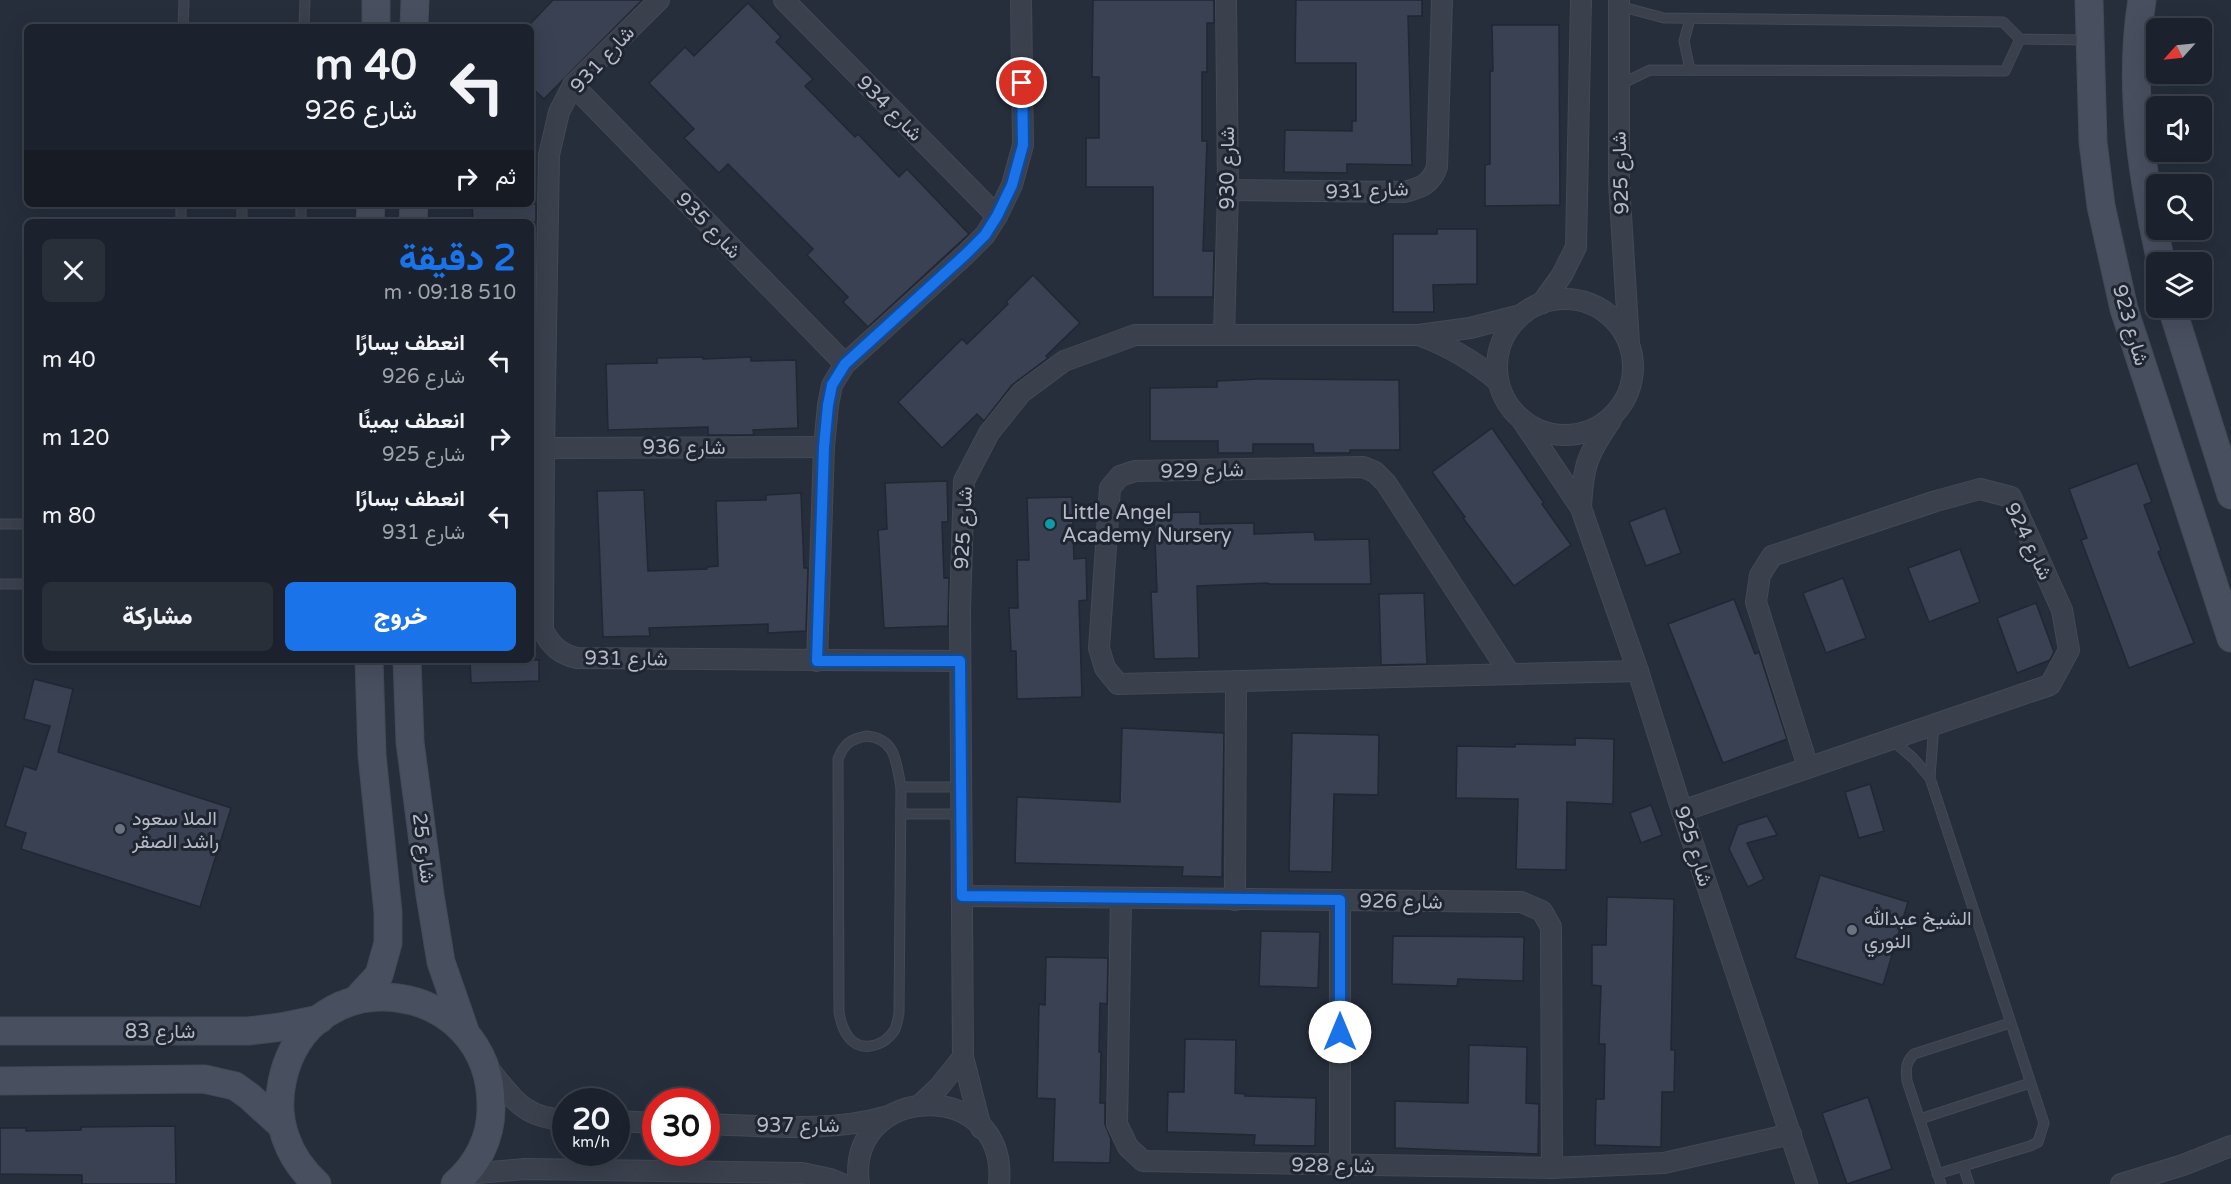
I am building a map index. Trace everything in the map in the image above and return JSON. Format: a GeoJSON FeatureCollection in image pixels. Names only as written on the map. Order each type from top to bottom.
{"type":"FeatureCollection","features":[{"type":"Feature","properties":{"kind":"street"},"geometry":{"type":"LineString","coordinates":[[376,0],[376,24]]}},
{"type":"Feature","properties":{"kind":"street"},"geometry":{"type":"LineString","coordinates":[[414,24],[415,0]]}},
{"type":"Feature","properties":{"kind":"street","name":"شارع 931"},"geometry":{"type":"LineString","coordinates":[[659,0],[573,86],[559,111],[549,155],[543,630],[555,648],[565,655],[577,658],[960,661]]}},
{"type":"Feature","properties":{"kind":"street","name":"شارع 934"},"geometry":{"type":"LineString","coordinates":[[784,0],[997,216]]}},
{"type":"Feature","properties":{"kind":"street"},"geometry":{"type":"LineString","coordinates":[[817,661],[824,447],[832,385],[845,364],[966,254],[985,235],[997,216],[1012,185],[1023,145],[1021,0]]}},
{"type":"Feature","properties":{"kind":"street","name":"شارع 930"},"geometry":{"type":"LineString","coordinates":[[1224,335],[1228,190],[1226,0]]}},
{"type":"Feature","properties":{"kind":"street","name":"شارع 931"},"geometry":{"type":"LineString","coordinates":[[1228,190],[1404,192],[1423,186],[1433,179],[1437,167],[1442,0]]}},
{"type":"Feature","properties":{"kind":"street","name":"شارع 925"},"geometry":{"type":"LineString","coordinates":[[1542,303],[1562,275],[1576,246],[1581,0]]}},
{"type":"Feature","properties":{"kind":"street","name":"شارع 923"},"geometry":{"type":"LineString","coordinates":[[2089,0],[2093,142],[2101,206],[2124,309],[2231,638]]}},
{"type":"Feature","properties":{"kind":"street"},"geometry":{"type":"LineString","coordinates":[[2142,0],[2137,71],[2139,129],[2148,203],[2159,252]]}},
{"type":"Feature","properties":{"kind":"street","name":"شارع 925"},"geometry":{"type":"LineString","coordinates":[[1619,3],[1619,183],[1629,345]]}},
{"type":"Feature","properties":{"kind":"street","name":"شارع 935"},"geometry":{"type":"LineString","coordinates":[[573,86],[845,364]]}},
{"type":"Feature","properties":{"kind":"street"},"geometry":{"type":"LineString","coordinates":[[1557,299],[1572,299],[1601,309],[1623,331],[1629,345],[1632,378],[1619,408],[1602,423],[1581,433],[1566,435],[1550,433],[1522,420],[1503,396],[1498,381],[1500,345],[1512,324],[1521,315],[1542,303],[1557,299]]}},
{"type":"Feature","properties":{"kind":"street","name":"شارع 925"},"geometry":{"type":"LineString","coordinates":[[981,1128],[963,1057],[960,609],[964,481],[989,433],[1021,393],[1064,361],[1135,335],[1419,335],[1470,328],[1521,315]]}},
{"type":"Feature","properties":{"kind":"street"},"geometry":{"type":"LineString","coordinates":[[2175,318],[2231,495]]}},
{"type":"Feature","properties":{"kind":"street","name":"شارع 925"},"geometry":{"type":"LineString","coordinates":[[1419,335],[1446,345],[1466,356],[1498,381]]}},
{"type":"Feature","properties":{"kind":"street","name":"شارع 925"},"geometry":{"type":"LineString","coordinates":[[1581,508],[1582,480],[1587,458],[1619,408]]}},
{"type":"Feature","properties":{"kind":"street","name":"شارع 925"},"geometry":{"type":"LineString","coordinates":[[1522,420],[1581,508],[1638,671],[1682,811],[1807,1184]]}},
{"type":"Feature","properties":{"kind":"street","name":"شارع 936"},"geometry":{"type":"LineString","coordinates":[[544,448],[824,447]]}},
{"type":"Feature","properties":{"kind":"street","name":"شارع 929"},"geometry":{"type":"LineString","coordinates":[[1510,674],[1386,483],[1375,472],[1363,466],[1135,471],[1120,476],[1110,488],[1099,648],[1104,668],[1118,684],[1638,671]]}},
{"type":"Feature","properties":{"kind":"street","name":"شارع 924"},"geometry":{"type":"LineString","coordinates":[[1682,811],[2050,685],[2069,650],[2062,610],[2011,497],[1980,489],[1936,501],[1772,556],[1760,575],[1756,602],[1808,767]]}},
{"type":"Feature","properties":{"kind":"street"},"geometry":{"type":"LineString","coordinates":[[356,1000],[379,975],[388,943],[388,912],[372,755],[369,663]]}},
{"type":"Feature","properties":{"kind":"street","name":"شارع 25"},"geometry":{"type":"LineString","coordinates":[[407,663],[410,742],[430,895],[441,962],[465,1032]]}},
{"type":"Feature","properties":{"kind":"street"},"geometry":{"type":"LineString","coordinates":[[1235,900],[1236,682]]}},
{"type":"Feature","properties":{"kind":"street","name":"شارع 926"},"geometry":{"type":"LineString","coordinates":[[962,896],[1521,902],[1542,911],[1551,927],[1552,1168]]}},
{"type":"Feature","properties":{"kind":"street","name":"شارع 928"},"geometry":{"type":"LineString","coordinates":[[1121,899],[1117,1124],[1128,1147],[1143,1161],[1552,1168],[1664,1163],[1791,1134]]}},
{"type":"Feature","properties":{"kind":"street"},"geometry":{"type":"LineString","coordinates":[[1340,900],[1340,1165]]}},
{"type":"Feature","properties":{"kind":"street"},"geometry":{"type":"LineString","coordinates":[[309,1180],[289,1149],[281,1125],[279,1095],[285,1066],[299,1040],[320,1019],[356,1000],[386,996],[415,1000],[442,1013],[465,1032],[484,1063],[520,1106],[531,1114],[552,1119]]}},
{"type":"Feature","properties":{"kind":"street","name":"شارع 83"},"geometry":{"type":"LineString","coordinates":[[0,1031],[248,1031],[320,1019]]}},
{"type":"Feature","properties":{"kind":"street"},"geometry":{"type":"LineString","coordinates":[[920,1105],[939,1087],[963,1057]]}},
{"type":"Feature","properties":{"kind":"street"},"geometry":{"type":"LineString","coordinates":[[460,1179],[482,1149],[491,1121],[492,1091],[484,1063]]}},
{"type":"Feature","properties":{"kind":"street"},"geometry":{"type":"LineString","coordinates":[[0,1081],[204,1079],[235,1086],[281,1125]]}},
{"type":"Feature","properties":{"kind":"street"},"geometry":{"type":"LineString","coordinates":[[920,1105],[937,1104],[969,1116],[992,1142],[998,1157],[999,1184]]}},
{"type":"Feature","properties":{"kind":"street","name":"شارع 937"},"geometry":{"type":"LineString","coordinates":[[720,1124],[829,1127],[867,1122],[920,1105]]}},
{"type":"Feature","properties":{"kind":"street"},"geometry":{"type":"LineString","coordinates":[[859,1184],[860,1158],[866,1142],[888,1116]]}},
{"type":"Feature","properties":{"kind":"street"},"geometry":{"type":"LineString","coordinates":[[2121,1184],[2183,1165],[2231,1146]]}},
{"type":"Feature","properties":{"kind":"street"},"geometry":{"type":"LineString","coordinates":[[460,1179],[525,1169],[801,1173],[842,1184]]}},
{"type":"Feature","properties":{"kind":"lane"},"geometry":{"type":"LineString","coordinates":[[183,24],[184,0]]}},
{"type":"Feature","properties":{"kind":"lane"},"geometry":{"type":"LineString","coordinates":[[304,24],[305,0]]}},
{"type":"Feature","properties":{"kind":"lane"},"geometry":{"type":"LineString","coordinates":[[1619,3],[1664,18],[2003,22],[2020,39],[2090,40]]}},
{"type":"Feature","properties":{"kind":"lane"},"geometry":{"type":"LineString","coordinates":[[1690,19],[1684,41],[1690,70]]}},
{"type":"Feature","properties":{"kind":"lane"},"geometry":{"type":"LineString","coordinates":[[1619,85],[1650,70],[2005,71],[2020,39]]}},
{"type":"Feature","properties":{"kind":"lane"},"geometry":{"type":"LineString","coordinates":[[0,524],[24,524]]}},
{"type":"Feature","properties":{"kind":"lane"},"geometry":{"type":"LineString","coordinates":[[0,584],[24,584]]}},
{"type":"Feature","properties":{"kind":"lane"},"geometry":{"type":"LineString","coordinates":[[1929,778],[1934,724]]}},
{"type":"Feature","properties":{"kind":"lane"},"geometry":{"type":"LineString","coordinates":[[867,736],[877,737],[888,743],[896,760],[901,787],[899,1013],[895,1029],[887,1039],[872,1046],[861,1047],[846,1034],[841,1024],[840,1012],[838,759],[843,746],[854,738],[867,736]]}},
{"type":"Feature","properties":{"kind":"lane"},"geometry":{"type":"LineString","coordinates":[[1891,739],[1914,759],[1929,778],[2044,1123],[2038,1143],[1937,1174]]}},
{"type":"Feature","properties":{"kind":"lane"},"geometry":{"type":"LineString","coordinates":[[901,787],[961,787]]}},
{"type":"Feature","properties":{"kind":"lane"},"geometry":{"type":"LineString","coordinates":[[901,813],[961,814]]}},
{"type":"Feature","properties":{"kind":"lane"},"geometry":{"type":"LineString","coordinates":[[1941,1184],[1907,1081],[1905,1068],[1908,1060],[1914,1054],[2010,1023]]}},
{"type":"Feature","properties":{"kind":"lane"},"geometry":{"type":"LineString","coordinates":[[1920,1119],[2030,1083]]}},
{"type":"Feature","properties":{"kind":"lane"},"geometry":{"type":"LineString","coordinates":[[1964,1166],[1969,1184]]}},
{"type":"Feature","properties":{"kind":"building"},"geometry":{"type":"Polygon","coordinates":[[[553,0],[642,0],[544,99],[534,90],[534,24],[531,23],[553,0]]]}},
{"type":"Feature","properties":{"kind":"building"},"geometry":{"type":"Polygon","coordinates":[[[1093,0],[1214,0],[1214,23],[1207,23],[1207,72],[1202,72],[1202,141],[1207,141],[1203,251],[1214,251],[1213,297],[1153,297],[1153,187],[1086,187],[1086,138],[1099,138],[1099,77],[1092,77],[1093,0]]]}},
{"type":"Feature","properties":{"kind":"building"},"geometry":{"type":"Polygon","coordinates":[[[1296,0],[1422,0],[1422,16],[1408,16],[1412,165],[1347,164],[1347,173],[1284,172],[1285,130],[1352,131],[1352,121],[1356,121],[1356,63],[1295,63],[1296,0]]]}},
{"type":"Feature","properties":{"kind":"building"},"geometry":{"type":"Polygon","coordinates":[[[748,3],[781,37],[776,42],[813,79],[805,86],[855,137],[858,134],[899,177],[907,169],[969,234],[868,327],[843,302],[848,297],[807,255],[813,249],[728,164],[719,173],[684,138],[694,129],[649,83],[685,47],[694,56],[748,3]]]}},
{"type":"Feature","properties":{"kind":"building"},"geometry":{"type":"Polygon","coordinates":[[[1492,25],[1559,25],[1560,205],[1485,206],[1485,165],[1490,164],[1492,25]]]}},
{"type":"Feature","properties":{"kind":"building"},"geometry":{"type":"Polygon","coordinates":[[[536,204],[536,222],[534,219],[473,219],[472,207],[534,207],[536,204]]]}},
{"type":"Feature","properties":{"kind":"building"},"geometry":{"type":"Polygon","coordinates":[[[1437,229],[1477,229],[1477,284],[1433,285],[1434,312],[1393,312],[1393,234],[1437,234],[1437,229]]]}},
{"type":"Feature","properties":{"kind":"building"},"geometry":{"type":"Polygon","coordinates":[[[1033,275],[1080,323],[1046,356],[1048,358],[1012,385],[984,421],[977,414],[942,448],[898,402],[962,339],[967,344],[1008,304],[1006,302],[1033,275]]]}},
{"type":"Feature","properties":{"kind":"building"},"geometry":{"type":"Polygon","coordinates":[[[703,357],[703,359],[751,357],[751,361],[796,360],[798,428],[753,430],[754,435],[708,435],[708,427],[608,430],[606,364],[657,363],[657,358],[703,357]]]}},
{"type":"Feature","properties":{"kind":"building"},"geometry":{"type":"Polygon","coordinates":[[[1399,380],[1400,450],[1314,453],[1313,444],[1253,444],[1253,453],[1218,453],[1218,441],[1150,441],[1150,388],[1217,387],[1217,381],[1399,380]]]}},
{"type":"Feature","properties":{"kind":"building"},"geometry":{"type":"Polygon","coordinates":[[[1492,428],[1571,545],[1514,586],[1432,472],[1492,428]]]}},
{"type":"Feature","properties":{"kind":"building"},"geometry":{"type":"Polygon","coordinates":[[[2137,463],[2152,502],[2144,505],[2161,550],[2158,552],[2194,643],[2129,668],[2081,540],[2087,538],[2069,489],[2137,463]]]}},
{"type":"Feature","properties":{"kind":"building"},"geometry":{"type":"Polygon","coordinates":[[[947,481],[948,522],[942,522],[944,578],[949,578],[948,626],[884,628],[878,530],[887,529],[885,483],[947,481]]]}},
{"type":"Feature","properties":{"kind":"building"},"geometry":{"type":"Polygon","coordinates":[[[644,490],[648,571],[707,569],[707,567],[718,566],[716,501],[766,500],[766,495],[801,493],[804,568],[808,568],[806,631],[768,633],[768,624],[649,628],[650,636],[603,637],[597,491],[644,490]]]}},
{"type":"Feature","properties":{"kind":"building"},"geometry":{"type":"Polygon","coordinates":[[[1072,497],[1074,559],[1086,558],[1087,600],[1079,601],[1082,697],[1017,699],[1016,651],[1011,651],[1009,608],[1018,608],[1017,560],[1029,560],[1027,498],[1072,497]]]}},
{"type":"Feature","properties":{"kind":"building"},"geometry":{"type":"Polygon","coordinates":[[[1665,508],[1681,553],[1646,566],[1629,522],[1665,508]]]}},
{"type":"Feature","properties":{"kind":"building"},"geometry":{"type":"Polygon","coordinates":[[[1200,512],[1200,524],[1254,523],[1254,534],[1314,532],[1315,540],[1369,539],[1371,584],[1268,583],[1197,586],[1199,658],[1154,659],[1151,592],[1157,592],[1154,513],[1200,512]]]}},
{"type":"Feature","properties":{"kind":"building"},"geometry":{"type":"Polygon","coordinates":[[[1960,549],[1980,602],[1929,622],[1908,568],[1960,549]]]}},
{"type":"Feature","properties":{"kind":"building"},"geometry":{"type":"Polygon","coordinates":[[[1843,578],[1866,638],[1826,653],[1803,593],[1843,578]]]}},
{"type":"Feature","properties":{"kind":"building"},"geometry":{"type":"Polygon","coordinates":[[[1424,593],[1427,664],[1381,665],[1379,594],[1424,593]]]}},
{"type":"Feature","properties":{"kind":"building"},"geometry":{"type":"Polygon","coordinates":[[[1734,599],[1755,654],[1759,652],[1787,739],[1723,763],[1668,624],[1734,599]]]}},
{"type":"Feature","properties":{"kind":"building"},"geometry":{"type":"Polygon","coordinates":[[[2036,603],[2054,652],[2050,660],[2017,673],[1997,618],[2036,603]]]}},
{"type":"Feature","properties":{"kind":"building"},"geometry":{"type":"Polygon","coordinates":[[[534,660],[539,660],[539,681],[471,683],[470,663],[534,663],[534,660]]]}},
{"type":"Feature","properties":{"kind":"building","name":"الملا سعود راشد الصقر"},"geometry":{"type":"Polygon","coordinates":[[[34,679],[73,689],[58,752],[231,808],[200,907],[21,849],[26,833],[5,826],[24,766],[36,770],[50,726],[24,719],[34,679]]]}},
{"type":"Feature","properties":{"kind":"building"},"geometry":{"type":"Polygon","coordinates":[[[1122,728],[1224,733],[1222,877],[1182,876],[1183,867],[1015,863],[1017,797],[1120,802],[1122,728]]]}},
{"type":"Feature","properties":{"kind":"building"},"geometry":{"type":"Polygon","coordinates":[[[1292,733],[1379,735],[1378,795],[1334,794],[1332,872],[1289,871],[1292,733]]]}},
{"type":"Feature","properties":{"kind":"building"},"geometry":{"type":"Polygon","coordinates":[[[1575,738],[1614,739],[1613,804],[1567,802],[1566,870],[1516,869],[1518,799],[1456,798],[1457,746],[1575,745],[1575,738]]]}},
{"type":"Feature","properties":{"kind":"building"},"geometry":{"type":"Polygon","coordinates":[[[1870,784],[1884,831],[1859,838],[1845,792],[1870,784]]]}},
{"type":"Feature","properties":{"kind":"building"},"geometry":{"type":"Polygon","coordinates":[[[1651,805],[1662,835],[1641,843],[1630,813],[1651,805]]]}},
{"type":"Feature","properties":{"kind":"building"},"geometry":{"type":"Polygon","coordinates":[[[1767,816],[1777,835],[1747,843],[1764,879],[1748,887],[1729,849],[1738,825],[1767,816]]]}},
{"type":"Feature","properties":{"kind":"building","name":"الشيخ عبدالله النوري"},"geometry":{"type":"Polygon","coordinates":[[[1820,875],[1908,902],[1883,985],[1795,958],[1820,875]]]}},
{"type":"Feature","properties":{"kind":"building"},"geometry":{"type":"Polygon","coordinates":[[[1607,897],[1674,899],[1671,1050],[1675,1050],[1674,1092],[1662,1092],[1661,1147],[1595,1145],[1596,1099],[1604,1099],[1605,1044],[1599,1044],[1601,986],[1592,985],[1592,945],[1606,945],[1607,897]]]}},
{"type":"Feature","properties":{"kind":"building"},"geometry":{"type":"Polygon","coordinates":[[[1261,931],[1320,932],[1318,988],[1259,986],[1261,931]]]}},
{"type":"Feature","properties":{"kind":"building"},"geometry":{"type":"Polygon","coordinates":[[[1393,936],[1524,937],[1523,981],[1458,979],[1457,986],[1392,984],[1393,936]]]}},
{"type":"Feature","properties":{"kind":"building"},"geometry":{"type":"Polygon","coordinates":[[[1046,957],[1108,958],[1107,1004],[1100,1003],[1099,1052],[1101,1052],[1100,1103],[1105,1103],[1105,1124],[1111,1139],[1110,1163],[1053,1162],[1055,1099],[1037,1098],[1039,1004],[1045,1005],[1046,957]]]}},
{"type":"Feature","properties":{"kind":"building"},"geometry":{"type":"Polygon","coordinates":[[[1185,1039],[1236,1040],[1235,1093],[1245,1094],[1245,1096],[1316,1098],[1315,1146],[1254,1145],[1255,1135],[1167,1132],[1168,1092],[1184,1092],[1185,1039]]]}},
{"type":"Feature","properties":{"kind":"building"},"geometry":{"type":"Polygon","coordinates":[[[1469,1045],[1527,1047],[1526,1103],[1539,1104],[1538,1154],[1395,1148],[1395,1101],[1468,1103],[1469,1045]]]}},
{"type":"Feature","properties":{"kind":"building"},"geometry":{"type":"Polygon","coordinates":[[[1868,1097],[1892,1169],[1847,1184],[1822,1113],[1868,1097]]]}},
{"type":"Feature","properties":{"kind":"building"},"geometry":{"type":"Polygon","coordinates":[[[175,1126],[176,1184],[82,1184],[82,1175],[0,1174],[0,1128],[26,1128],[26,1131],[81,1130],[81,1127],[175,1126]]]}},
{"type":"Feature","properties":{"kind":"place","name":"Little Angel Academy Nursery"},"geometry":{"type":"Point","coordinates":[1050,524]}},
{"type":"Feature","properties":{"kind":"place","name":"الملا سعود راشد الصقر"},"geometry":{"type":"Point","coordinates":[120,829]}},
{"type":"Feature","properties":{"kind":"place","name":"الشيخ عبدالله النوري"},"geometry":{"type":"Point","coordinates":[1852,930]}},
{"type":"Feature","properties":{"kind":"route"},"geometry":{"type":"LineString","coordinates":[[1022,83],[1023,145],[1012,185],[997,216],[985,235],[966,254],[845,364],[832,385],[824,447],[817,661],[960,661],[962,896],[1340,900],[1340,1032]]}}]}
